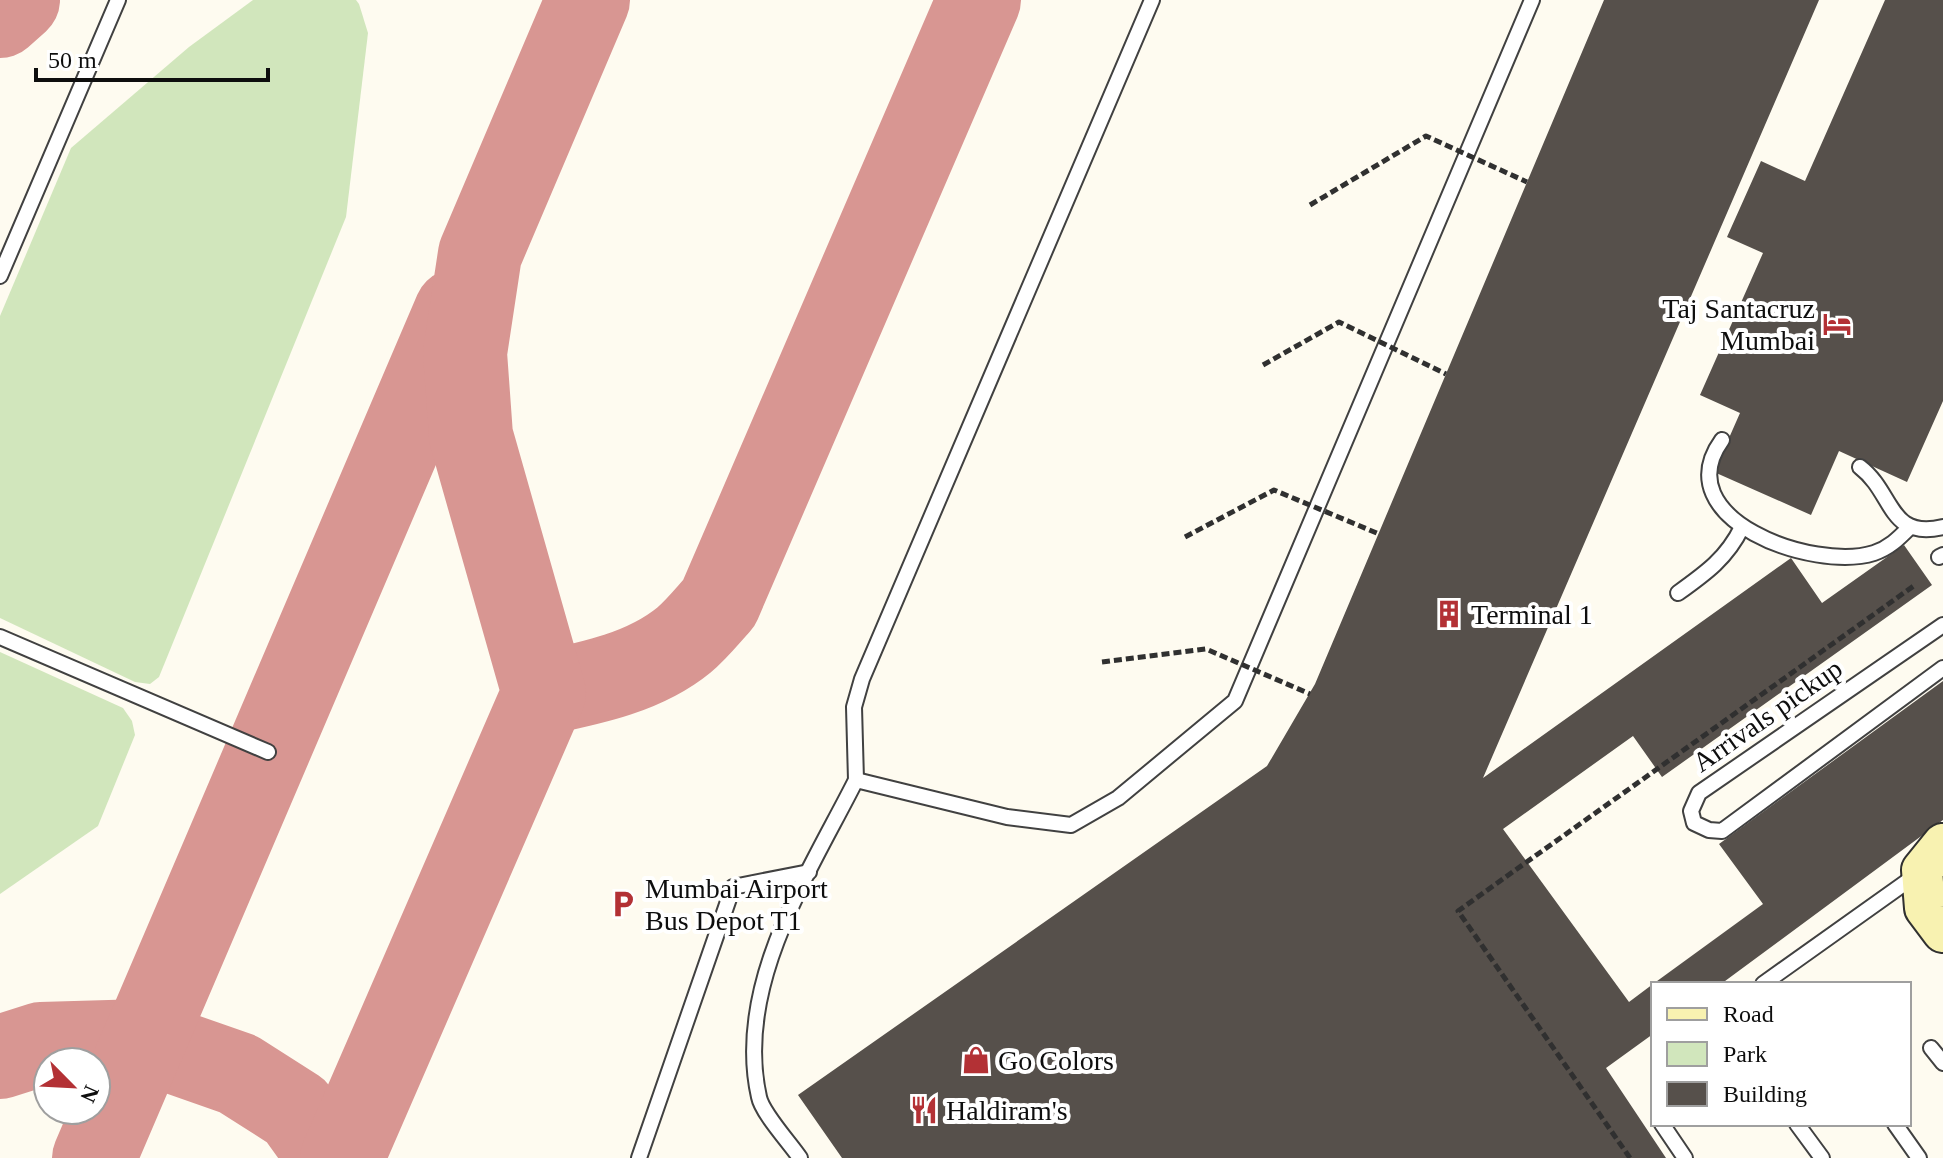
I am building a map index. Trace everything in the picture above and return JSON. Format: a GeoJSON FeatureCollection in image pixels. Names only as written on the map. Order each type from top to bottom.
{"type":"FeatureCollection","features":[{"type":"Feature","properties":{"kind":"street"},"geometry":{"type":"LineString","coordinates":[[1933,857],[1925,908],[1943,932]]}},
{"type":"Feature","properties":{"kind":"lane"},"geometry":{"type":"LineString","coordinates":[[0,276],[118,0]]}},
{"type":"Feature","properties":{"kind":"lane"},"geometry":{"type":"LineString","coordinates":[[800,1158],[759,1100],[754,1029],[769,965],[809,872],[856,780],[854,707],[862,679],[1152,0]]}},
{"type":"Feature","properties":{"kind":"lane"},"geometry":{"type":"LineString","coordinates":[[856,780],[1007,817],[1071,825],[1118,798],[1235,701],[1532,0]]}},
{"type":"Feature","properties":{"kind":"lane"},"geometry":{"type":"LineString","coordinates":[[1722,440],[1707,465],[1708,482],[1714,499],[1742,527],[1789,550],[1857,556],[1892,545],[1909,528]]}},
{"type":"Feature","properties":{"kind":"lane"},"geometry":{"type":"LineString","coordinates":[[1860,467],[1870,475],[1895,516],[1909,528],[1925,531],[1943,527]]}},
{"type":"Feature","properties":{"kind":"lane"},"geometry":{"type":"LineString","coordinates":[[1678,593],[1720,563],[1731,550],[1742,527]]}},
{"type":"Feature","properties":{"kind":"lane","name":"Arrivals pickup"},"geometry":{"type":"LineString","coordinates":[[1943,625],[1699,793],[1691,811],[1694,823],[1709,830],[1722,831],[1943,668]]}},
{"type":"Feature","properties":{"kind":"lane"},"geometry":{"type":"LineString","coordinates":[[0,637],[268,752]]}},
{"type":"Feature","properties":{"kind":"lane"},"geometry":{"type":"LineString","coordinates":[[1766,982],[1933,857]]}},
{"type":"Feature","properties":{"kind":"lane"},"geometry":{"type":"LineString","coordinates":[[639,1158],[733,887],[809,872]]}},
{"type":"Feature","properties":{"kind":"lane"},"geometry":{"type":"LineString","coordinates":[[1931,1048],[1943,1063]]}},
{"type":"Feature","properties":{"kind":"lane"},"geometry":{"type":"LineString","coordinates":[[1663,1126],[1685,1158]]}},
{"type":"Feature","properties":{"kind":"lane"},"geometry":{"type":"LineString","coordinates":[[1798,1126],[1822,1158]]}},
{"type":"Feature","properties":{"kind":"lane"},"geometry":{"type":"LineString","coordinates":[[1896,1126],[1919,1158]]}},
{"type":"Feature","properties":{"kind":"path"},"geometry":{"type":"LineString","coordinates":[[1310,205],[1426,136],[1527,182]]}},
{"type":"Feature","properties":{"kind":"path"},"geometry":{"type":"LineString","coordinates":[[1263,365],[1339,322],[1446,374]]}},
{"type":"Feature","properties":{"kind":"path"},"geometry":{"type":"LineString","coordinates":[[1185,537],[1274,490],[1379,534]]}},
{"type":"Feature","properties":{"kind":"path"},"geometry":{"type":"LineString","coordinates":[[1630,1158],[1458,911],[1915,585]]}},
{"type":"Feature","properties":{"kind":"path"},"geometry":{"type":"LineString","coordinates":[[1102,662],[1206,649],[1310,694]]}},
{"type":"Feature","properties":{"kind":"green space"},"geometry":{"type":"Polygon","coordinates":[[[253,0],[356,0],[359,4],[368,33],[346,217],[159,677],[150,684],[135,682],[0,618],[0,316],[71,148],[189,47],[253,0]]]}},
{"type":"Feature","properties":{"kind":"green space"},"geometry":{"type":"Polygon","coordinates":[[[0,652],[123,708],[132,721],[135,735],[98,826],[0,894],[0,652]]]}},
{"type":"Feature","properties":{"kind":"building","name":"Terminal 1"},"geometry":{"type":"Polygon","coordinates":[[[1604,0],[1819,0],[1483,778],[1791,558],[1822,603],[1904,545],[1932,585],[1662,777],[1633,736],[1503,829],[1629,1002],[1651,986],[1651,1035],[1606,1068],[1666,1158],[842,1158],[798,1095],[1267,766],[1315,684],[1604,0]]]}},
{"type":"Feature","properties":{"kind":"building","name":"Taj Santacruz Mumbai"},"geometry":{"type":"Polygon","coordinates":[[[1885,0],[1943,0],[1943,401],[1907,482],[1839,451],[1811,515],[1714,472],[1740,413],[1700,395],[1763,253],[1727,237],[1761,161],[1805,181],[1885,0]]]}},
{"type":"Feature","properties":{"kind":"building"},"geometry":{"type":"Polygon","coordinates":[[[1943,681],[1943,820],[1724,982],[1656,982],[1763,904],[1719,844],[1943,681]]]}},
{"type":"Feature","properties":{"kind":"taxiway"},"geometry":{"type":"LineString","coordinates":[[0,16],[18,0]]}},
{"type":"Feature","properties":{"kind":"taxiway"},"geometry":{"type":"LineString","coordinates":[[342,1158],[544,693],[471,436],[465,353],[480,254],[588,0]]}},
{"type":"Feature","properties":{"kind":"taxiway"},"geometry":{"type":"LineString","coordinates":[[544,693],[599,680],[652,660],[684,640],[719,603],[979,0]]}},
{"type":"Feature","properties":{"kind":"taxiway"},"geometry":{"type":"LineString","coordinates":[[94,1158],[456,311]]}},
{"type":"Feature","properties":{"kind":"taxiway"},"geometry":{"type":"LineString","coordinates":[[0,1057],[41,1044],[144,1041],[238,1074],[296,1111],[330,1158]]}},
{"type":"Feature","properties":{"kind":"place","name":"Taj Santacruz Mumbai"},"geometry":{"type":"Point","coordinates":[1837,324]}},
{"type":"Feature","properties":{"kind":"place","name":"Terminal 1"},"geometry":{"type":"Point","coordinates":[1449,614]}},
{"type":"Feature","properties":{"kind":"place","name":"Mumbai Airport Bus Depot T1"},"geometry":{"type":"Point","coordinates":[623,904]}},
{"type":"Feature","properties":{"kind":"place","name":"Go Colors"},"geometry":{"type":"Point","coordinates":[976,1060]}},
{"type":"Feature","properties":{"kind":"place","name":"Haldiram's"},"geometry":{"type":"Point","coordinates":[924,1110]}}]}
